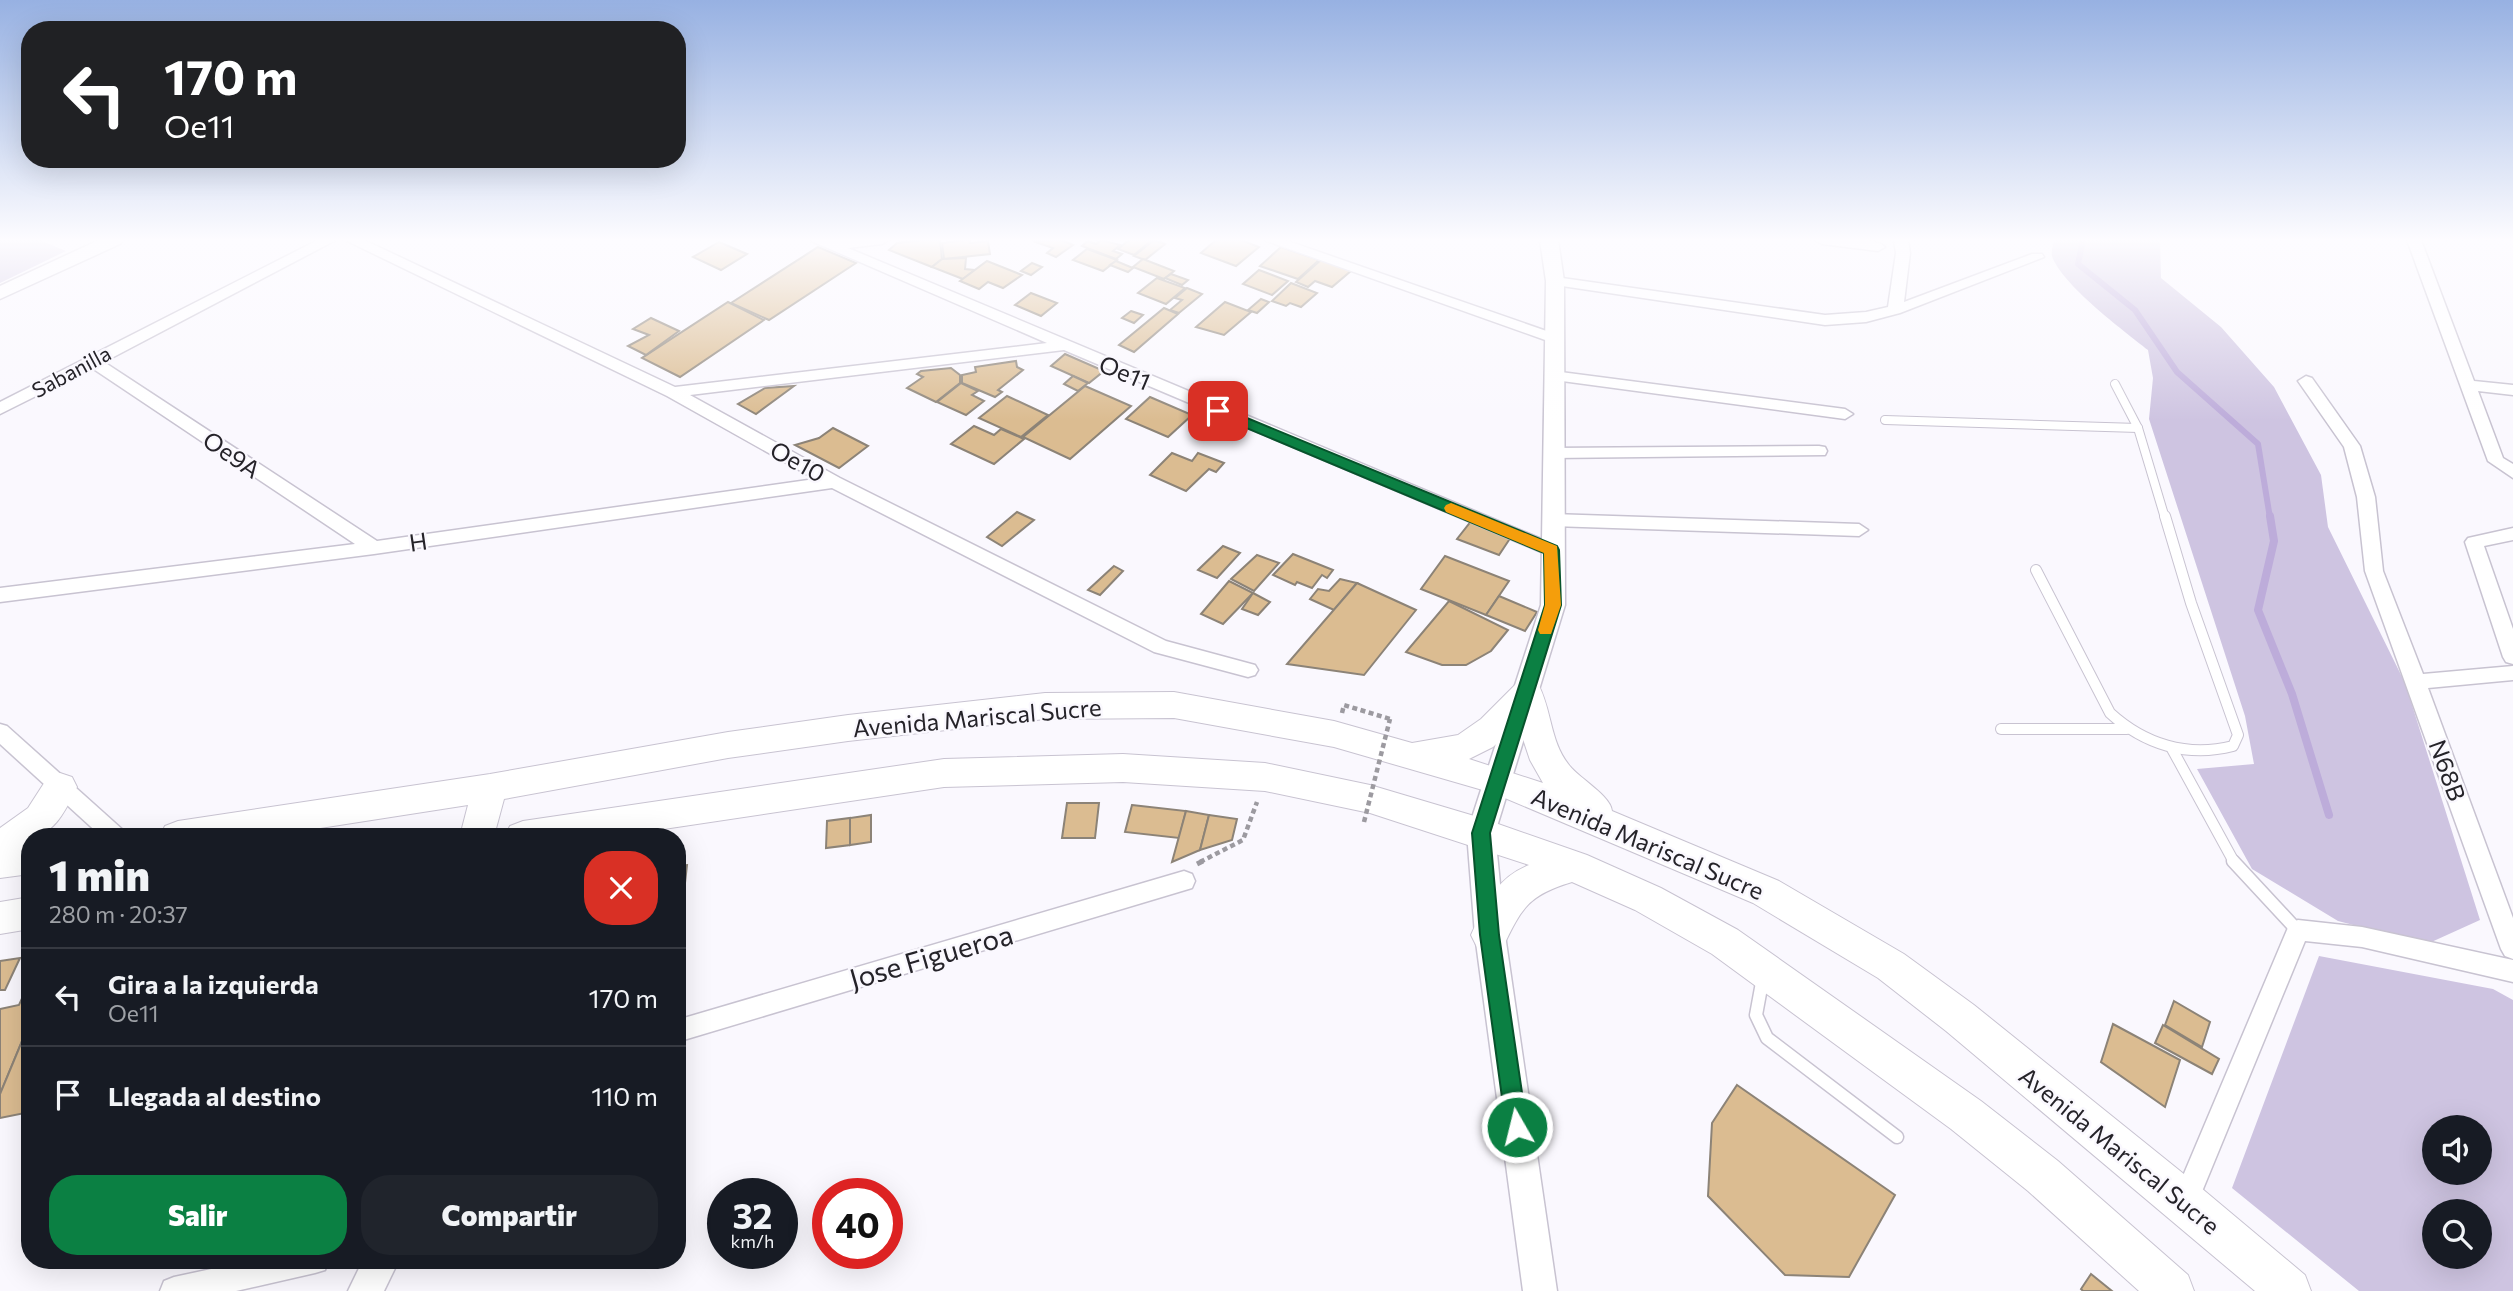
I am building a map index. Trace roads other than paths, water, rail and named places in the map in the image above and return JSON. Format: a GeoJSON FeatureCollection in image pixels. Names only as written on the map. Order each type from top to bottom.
{"type":"FeatureCollection","features":[{"type":"Feature","properties":{"kind":"main road"},"geometry":{"type":"LineString","coordinates":[[1404,753],[1439,754],[1475,744],[1527,693]]}},
{"type":"Feature","properties":{"kind":"main road"},"geometry":{"type":"LineString","coordinates":[[1527,693],[1545,761],[1556,775],[1585,802],[1641,838]]}},
{"type":"Feature","properties":{"kind":"main road","name":"Avenida Mariscal Sucre"},"geometry":{"type":"LineString","coordinates":[[281,828],[345,823],[490,788],[728,745],[848,728],[1045,706],[1174,705],[1334,734],[1499,781],[1766,892],[1891,966],[1960,1018],[2289,1291]]}},
{"type":"Feature","properties":{"kind":"main road","name":"Avenida Mariscal Sucre"},"geometry":{"type":"LineString","coordinates":[[577,828],[944,774],[1123,768],[1265,777],[1370,799],[1481,833],[1574,866],[1648,899],[1725,942],[1977,1124],[2043,1176],[2172,1291]]}},
{"type":"Feature","properties":{"kind":"main road"},"geometry":{"type":"LineString","coordinates":[[27,828],[40,818],[60,787]]}},
{"type":"Feature","properties":{"kind":"main road"},"geometry":{"type":"LineString","coordinates":[[479,828],[490,788]]}},
{"type":"Feature","properties":{"kind":"main road"},"geometry":{"type":"LineString","coordinates":[[0,848],[21,832]]}},
{"type":"Feature","properties":{"kind":"main road"},"geometry":{"type":"LineString","coordinates":[[0,863],[21,860]]}},
{"type":"Feature","properties":{"kind":"main road"},"geometry":{"type":"LineString","coordinates":[[1490,935],[1504,903],[1516,888],[1531,879],[1574,866]]}},
{"type":"Feature","properties":{"kind":"main road"},"geometry":{"type":"LineString","coordinates":[[0,918],[21,914]]}},
{"type":"Feature","properties":{"kind":"street","name":"Sabanilla"},"geometry":{"type":"LineString","coordinates":[[0,409],[210,300]]}},
{"type":"Feature","properties":{"kind":"street","name":"Oe10"},"geometry":{"type":"LineString","coordinates":[[479,300],[673,392],[834,482],[1161,647],[1248,670]]}},
{"type":"Feature","properties":{"kind":"street","name":"Oe11"},"geometry":{"type":"LineString","coordinates":[[957,300],[1552,550]]}},
{"type":"Feature","properties":{"kind":"street"},"geometry":{"type":"LineString","coordinates":[[1444,300],[1553,338]]}},
{"type":"Feature","properties":{"kind":"street"},"geometry":{"type":"LineString","coordinates":[[1540,1291],[1490,935],[1481,833],[1553,605],[1554,300]]}},
{"type":"Feature","properties":{"kind":"street"},"geometry":{"type":"LineString","coordinates":[[1688,300],[1825,320],[1866,317],[1921,300]]}},
{"type":"Feature","properties":{"kind":"street"},"geometry":{"type":"LineString","coordinates":[[1895,310],[1896,300]]}},
{"type":"Feature","properties":{"kind":"street"},"geometry":{"type":"LineString","coordinates":[[2436,300],[2496,461],[2513,472]]}},
{"type":"Feature","properties":{"kind":"street"},"geometry":{"type":"LineString","coordinates":[[673,392],[1064,346]]}},
{"type":"Feature","properties":{"kind":"street","name":"Oe9A"},"geometry":{"type":"LineString","coordinates":[[91,360],[374,548]]}},
{"type":"Feature","properties":{"kind":"street"},"geometry":{"type":"LineString","coordinates":[[1553,376],[1845,414]]}},
{"type":"Feature","properties":{"kind":"street","name":"N68B"},"geometry":{"type":"LineString","coordinates":[[2306,381],[2352,446],[2366,497],[2374,571],[2513,949]]}},
{"type":"Feature","properties":{"kind":"street"},"geometry":{"type":"LineString","coordinates":[[2468,385],[2513,390]]}},
{"type":"Feature","properties":{"kind":"street"},"geometry":{"type":"LineString","coordinates":[[1552,453],[1819,451]]}},
{"type":"Feature","properties":{"kind":"street","name":"H"},"geometry":{"type":"LineString","coordinates":[[0,595],[374,548],[834,482]]}},
{"type":"Feature","properties":{"kind":"street"},"geometry":{"type":"LineString","coordinates":[[1552,520],[1859,530]]}},
{"type":"Feature","properties":{"kind":"street"},"geometry":{"type":"LineString","coordinates":[[2513,534],[2474,542],[2513,657]]}},
{"type":"Feature","properties":{"kind":"street"},"geometry":{"type":"LineString","coordinates":[[2416,682],[2513,673]]}},
{"type":"Feature","properties":{"kind":"street"},"geometry":{"type":"LineString","coordinates":[[0,732],[106,828]]}},
{"type":"Feature","properties":{"kind":"street","name":"Jose Figueroa"},"geometry":{"type":"LineString","coordinates":[[686,1028],[1184,881]]}},
{"type":"Feature","properties":{"kind":"street"},"geometry":{"type":"LineString","coordinates":[[2185,1202],[2298,930],[2362,937],[2513,971]]}},
{"type":"Feature","properties":{"kind":"street"},"geometry":{"type":"LineString","coordinates":[[174,1291],[274,1269]]}},
{"type":"Feature","properties":{"kind":"street"},"geometry":{"type":"LineString","coordinates":[[365,1291],[377,1269]]}},
{"type":"Feature","properties":{"kind":"lane"},"geometry":{"type":"LineString","coordinates":[[2036,570],[2110,713],[2127,729],[2171,747],[2219,751],[2234,746],[2238,735],[2191,603],[2138,428],[2115,384]]}},
{"type":"Feature","properties":{"kind":"lane"},"geometry":{"type":"LineString","coordinates":[[1885,420],[2138,428]]}},
{"type":"Feature","properties":{"kind":"lane"},"geometry":{"type":"LineString","coordinates":[[2001,729],[2127,729]]}},
{"type":"Feature","properties":{"kind":"lane"},"geometry":{"type":"LineString","coordinates":[[2171,747],[2237,868],[2298,930]]}},
{"type":"Feature","properties":{"kind":"lane"},"geometry":{"type":"LineString","coordinates":[[1765,969],[1755,1011],[1757,1024],[1768,1038],[1897,1137]]}},
{"type":"Feature","properties":{"kind":"waterway"},"geometry":{"type":"LineString","coordinates":[[2123,300],[2135,310],[2177,372],[2258,444],[2270,518]]}},
{"type":"Feature","properties":{"kind":"waterway"},"geometry":{"type":"LineString","coordinates":[[2270,516],[2274,541],[2258,610],[2292,694],[2329,815]]}}]}
